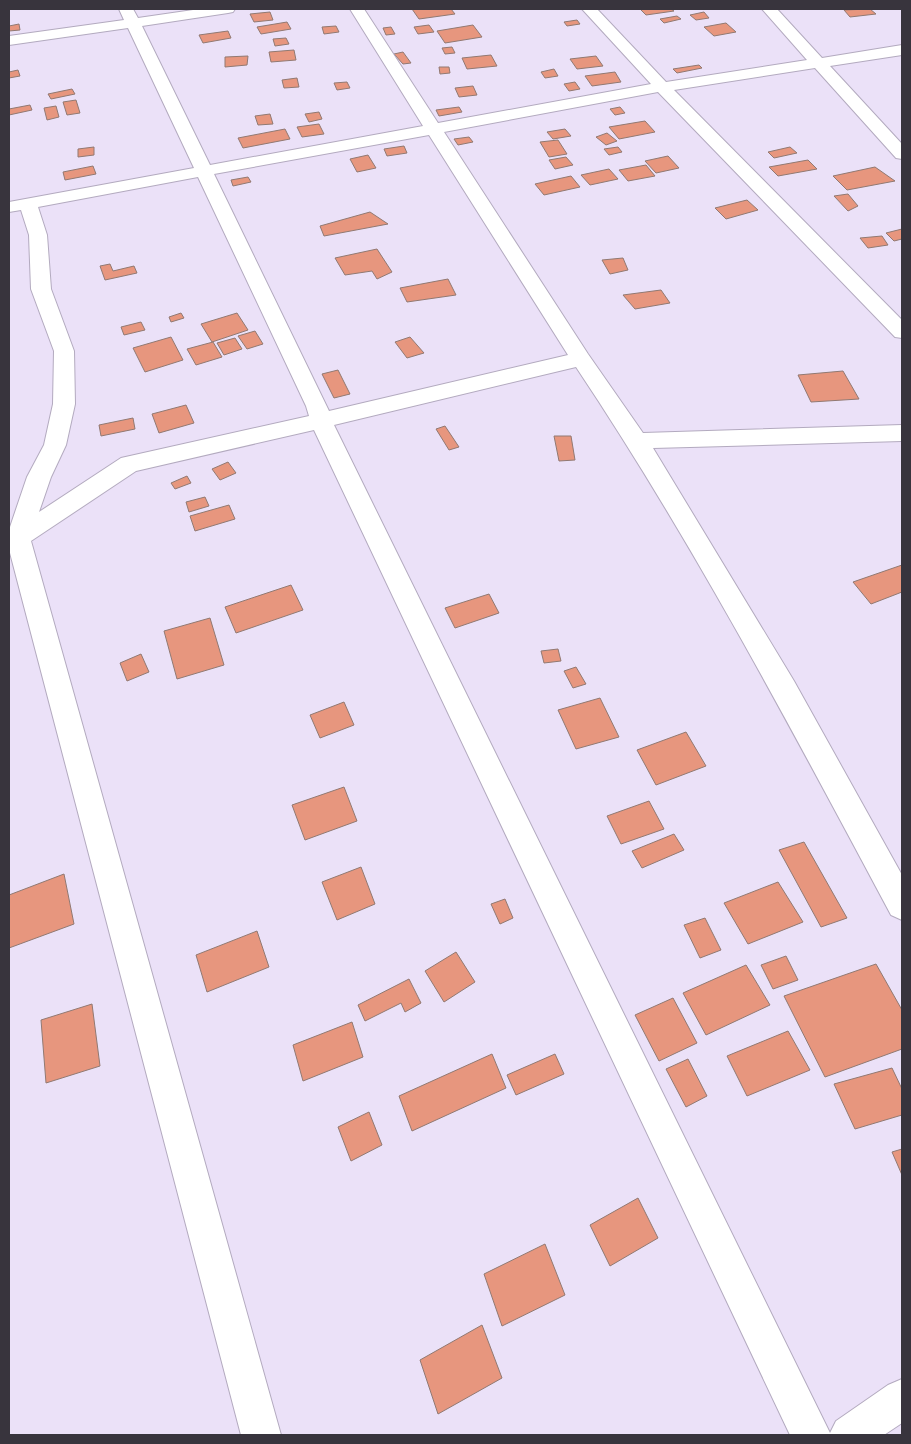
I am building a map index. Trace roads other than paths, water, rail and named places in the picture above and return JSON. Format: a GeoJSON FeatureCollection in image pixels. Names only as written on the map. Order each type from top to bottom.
{"type":"FeatureCollection","features":[{"type":"Feature","properties":{"kind":"street"},"geometry":{"type":"LineString","coordinates":[[9,41],[129,15],[228,9]]}},
{"type":"Feature","properties":{"kind":"street"},"geometry":{"type":"LineString","coordinates":[[357,9],[581,359],[637,441],[784,689],[902,905]]}},
{"type":"Feature","properties":{"kind":"street"},"geometry":{"type":"LineString","coordinates":[[590,9],[662,87],[902,332]]}},
{"type":"Feature","properties":{"kind":"street"},"geometry":{"type":"LineString","coordinates":[[769,9],[902,154]]}},
{"type":"Feature","properties":{"kind":"street"},"geometry":{"type":"LineString","coordinates":[[129,15],[317,406],[321,421],[811,1435]]}},
{"type":"Feature","properties":{"kind":"street"},"geometry":{"type":"LineString","coordinates":[[261,1435],[18,538],[40,477],[55,445],[64,404],[64,351],[41,289],[38,235],[18,205],[662,87],[902,50]]}},
{"type":"Feature","properties":{"kind":"street"},"geometry":{"type":"LineString","coordinates":[[18,538],[129,464],[321,421],[581,359]]}},
{"type":"Feature","properties":{"kind":"street"},"geometry":{"type":"LineString","coordinates":[[637,441],[902,433]]}},
{"type":"Feature","properties":{"kind":"street"},"geometry":{"type":"LineString","coordinates":[[850,1435],[902,1399]]}}]}
